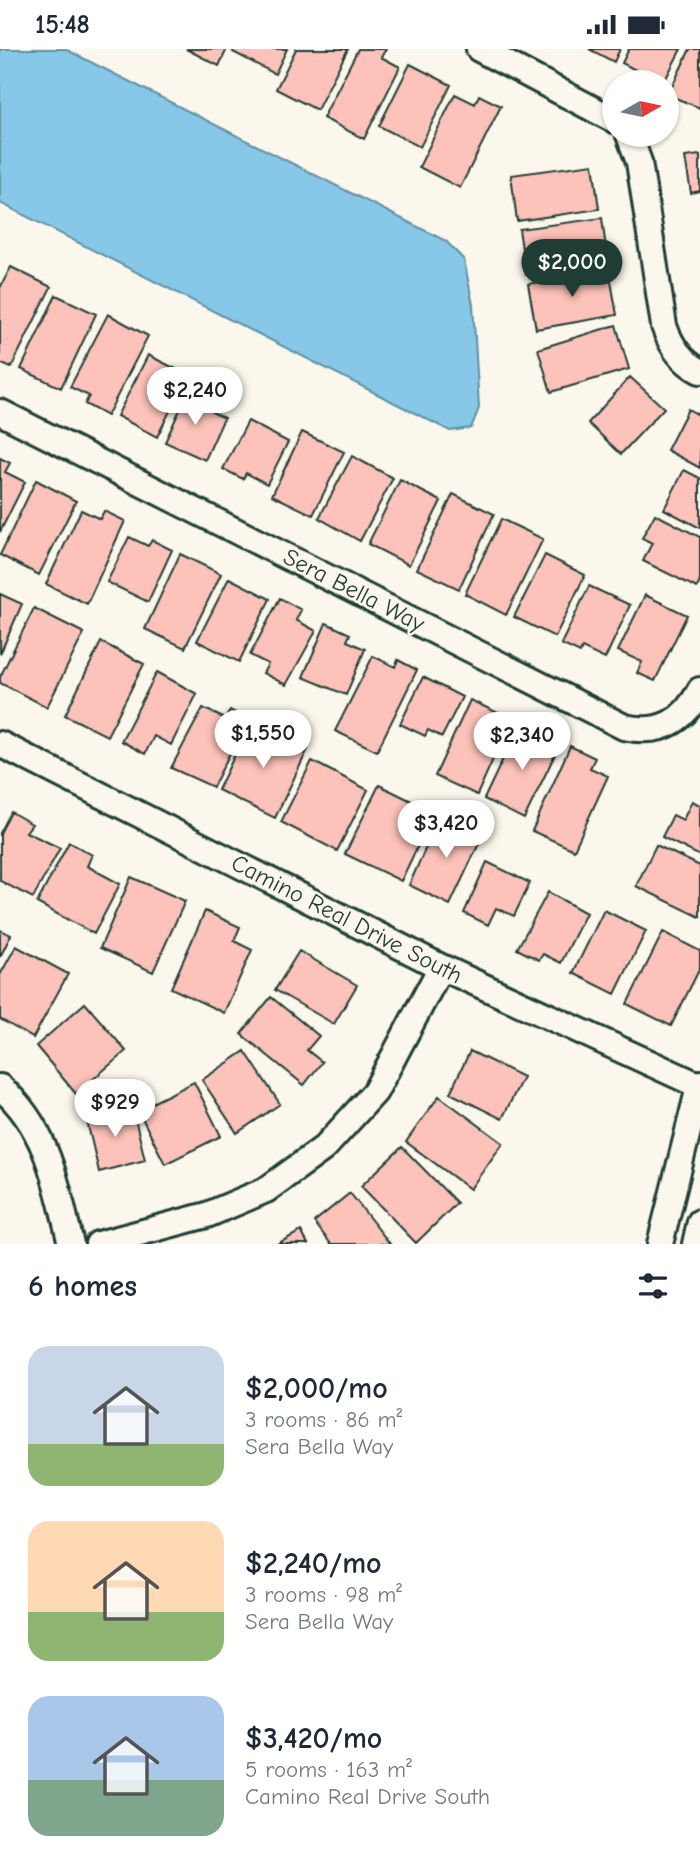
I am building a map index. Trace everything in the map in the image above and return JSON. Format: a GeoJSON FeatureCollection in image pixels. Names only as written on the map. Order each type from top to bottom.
{"type":"FeatureCollection","features":[{"type":"Feature","properties":{"kind":"street"},"geometry":{"type":"LineString","coordinates":[[479,49],[602,114]]}},
{"type":"Feature","properties":{"kind":"street"},"geometry":{"type":"LineString","coordinates":[[633,147],[639,162],[664,326],[674,349],[690,366],[700,371]]}},
{"type":"Feature","properties":{"kind":"street","name":"Sera Bella Way"},"geometry":{"type":"LineString","coordinates":[[0,412],[624,727],[645,729],[673,722],[688,711],[700,690]]}},
{"type":"Feature","properties":{"kind":"street","name":"Camino Real Drive South"},"geometry":{"type":"LineString","coordinates":[[0,744],[441,967],[699,1085]]}},
{"type":"Feature","properties":{"kind":"street"},"geometry":{"type":"LineString","coordinates":[[98,1244],[206,1215],[266,1190],[324,1148],[375,1091],[441,967]]}},
{"type":"Feature","properties":{"kind":"street"},"geometry":{"type":"LineString","coordinates":[[660,1244],[699,1085]]}},
{"type":"Feature","properties":{"kind":"street"},"geometry":{"type":"LineString","coordinates":[[0,1087],[38,1132],[53,1168],[71,1244]]}},
{"type":"Feature","properties":{"kind":"street"},"geometry":{"type":"LineString","coordinates":[[695,1244],[700,1221]]}},
{"type":"Feature","properties":{"kind":"water"},"geometry":{"type":"Polygon","coordinates":[[[0,49],[65,49],[446,241],[464,260],[473,305],[479,408],[471,428],[450,431],[0,203],[0,49]]]}},
{"type":"Feature","properties":{"kind":"building"},"geometry":{"type":"Polygon","coordinates":[[[186,49],[227,49],[219,66],[186,49]]]}},
{"type":"Feature","properties":{"kind":"building"},"geometry":{"type":"Polygon","coordinates":[[[234,49],[287,49],[275,74],[233,52],[234,49]]]}},
{"type":"Feature","properties":{"kind":"building"},"geometry":{"type":"Polygon","coordinates":[[[296,49],[348,49],[317,110],[276,89],[296,49]]]}},
{"type":"Feature","properties":{"kind":"building"},"geometry":{"type":"Polygon","coordinates":[[[358,49],[386,49],[381,57],[400,67],[364,139],[323,118],[358,49]]]}},
{"type":"Feature","properties":{"kind":"building"},"geometry":{"type":"Polygon","coordinates":[[[589,49],[620,49],[614,62],[589,49]]]}},
{"type":"Feature","properties":{"kind":"building"},"geometry":{"type":"Polygon","coordinates":[[[629,49],[681,49],[670,70],[636,70],[622,63],[629,49]]]}},
{"type":"Feature","properties":{"kind":"building"},"geometry":{"type":"Polygon","coordinates":[[[690,49],[700,49],[700,108],[679,99],[679,72],[690,49]]]}},
{"type":"Feature","properties":{"kind":"building"},"geometry":{"type":"Polygon","coordinates":[[[410,64],[451,85],[420,147],[379,126],[410,64]]]}},
{"type":"Feature","properties":{"kind":"building"},"geometry":{"type":"Polygon","coordinates":[[[455,94],[475,104],[479,95],[501,106],[460,188],[419,167],[455,94]]]}},
{"type":"Feature","properties":{"kind":"building"},"geometry":{"type":"Polygon","coordinates":[[[700,155],[700,191],[691,193],[685,157],[700,155]]]}},
{"type":"Feature","properties":{"kind":"building"},"geometry":{"type":"Polygon","coordinates":[[[593,164],[599,209],[517,221],[511,175],[593,164]]]}},
{"type":"Feature","properties":{"kind":"building"},"geometry":{"type":"Polygon","coordinates":[[[602,218],[608,264],[526,275],[519,229],[602,218]]]}},
{"type":"Feature","properties":{"kind":"building"},"geometry":{"type":"Polygon","coordinates":[[[11,267],[51,287],[11,368],[0,363],[0,288],[11,267]]]}},
{"type":"Feature","properties":{"kind":"building"},"geometry":{"type":"Polygon","coordinates":[[[609,270],[617,315],[536,329],[528,284],[609,270]]]}},
{"type":"Feature","properties":{"kind":"building"},"geometry":{"type":"Polygon","coordinates":[[[56,295],[96,314],[61,388],[21,369],[56,295]]]}},
{"type":"Feature","properties":{"kind":"building"},"geometry":{"type":"Polygon","coordinates":[[[108,314],[148,336],[107,416],[85,404],[89,396],[70,387],[108,314]]]}},
{"type":"Feature","properties":{"kind":"building"},"geometry":{"type":"Polygon","coordinates":[[[616,325],[629,369],[551,392],[538,349],[616,325]]]}},
{"type":"Feature","properties":{"kind":"building"},"geometry":{"type":"Polygon","coordinates":[[[148,355],[188,375],[157,437],[117,416],[148,355]]]}},
{"type":"Feature","properties":{"kind":"building"},"geometry":{"type":"Polygon","coordinates":[[[630,377],[664,408],[621,454],[588,423],[630,377]]]}},
{"type":"Feature","properties":{"kind":"building"},"geometry":{"type":"Polygon","coordinates":[[[187,394],[215,406],[212,412],[224,418],[205,460],[165,442],[187,394]]]}},
{"type":"Feature","properties":{"kind":"building"},"geometry":{"type":"Polygon","coordinates":[[[688,409],[700,416],[700,468],[667,450],[688,409]]]}},
{"type":"Feature","properties":{"kind":"building"},"geometry":{"type":"Polygon","coordinates":[[[248,421],[288,442],[267,484],[246,473],[243,479],[223,469],[248,421]]]}},
{"type":"Feature","properties":{"kind":"building"},"geometry":{"type":"Polygon","coordinates":[[[302,432],[344,452],[313,515],[272,495],[302,432]]]}},
{"type":"Feature","properties":{"kind":"building"},"geometry":{"type":"Polygon","coordinates":[[[352,456],[393,478],[360,541],[319,518],[352,456]]]}},
{"type":"Feature","properties":{"kind":"building"},"geometry":{"type":"Polygon","coordinates":[[[0,458],[10,463],[5,472],[25,482],[0,532],[0,458]]]}},
{"type":"Feature","properties":{"kind":"building"},"geometry":{"type":"Polygon","coordinates":[[[684,470],[700,478],[700,528],[664,509],[684,470]]]}},
{"type":"Feature","properties":{"kind":"building"},"geometry":{"type":"Polygon","coordinates":[[[36,480],[76,501],[39,575],[0,555],[36,480]]]}},
{"type":"Feature","properties":{"kind":"building"},"geometry":{"type":"Polygon","coordinates":[[[400,480],[441,501],[409,565],[368,544],[400,480]]]}},
{"type":"Feature","properties":{"kind":"building"},"geometry":{"type":"Polygon","coordinates":[[[453,494],[494,514],[459,589],[417,569],[453,494]]]}},
{"type":"Feature","properties":{"kind":"building"},"geometry":{"type":"Polygon","coordinates":[[[81,510],[100,519],[104,511],[125,521],[87,604],[46,584],[81,510]]]}},
{"type":"Feature","properties":{"kind":"building"},"geometry":{"type":"Polygon","coordinates":[[[655,514],[700,537],[700,581],[697,588],[643,561],[652,543],[642,538],[655,514]]]}},
{"type":"Feature","properties":{"kind":"building"},"geometry":{"type":"Polygon","coordinates":[[[501,519],[543,539],[506,615],[465,594],[501,519]]]}},
{"type":"Feature","properties":{"kind":"building"},"geometry":{"type":"Polygon","coordinates":[[[129,537],[148,546],[152,540],[172,550],[148,602],[107,582],[129,537]]]}},
{"type":"Feature","properties":{"kind":"building"},"geometry":{"type":"Polygon","coordinates":[[[180,554],[221,574],[185,648],[145,629],[180,554]]]}},
{"type":"Feature","properties":{"kind":"building"},"geometry":{"type":"Polygon","coordinates":[[[545,555],[585,575],[555,637],[514,617],[545,555]]]}},
{"type":"Feature","properties":{"kind":"building"},"geometry":{"type":"Polygon","coordinates":[[[229,578],[270,599],[239,662],[197,641],[229,578]]]}},
{"type":"Feature","properties":{"kind":"building"},"geometry":{"type":"Polygon","coordinates":[[[589,586],[630,605],[605,659],[582,648],[580,653],[561,644],[589,586]]]}},
{"type":"Feature","properties":{"kind":"building"},"geometry":{"type":"Polygon","coordinates":[[[0,594],[22,604],[0,654],[0,594]]]}},
{"type":"Feature","properties":{"kind":"building"},"geometry":{"type":"Polygon","coordinates":[[[645,595],[687,615],[655,681],[637,673],[642,662],[618,651],[645,595]]]}},
{"type":"Feature","properties":{"kind":"building"},"geometry":{"type":"Polygon","coordinates":[[[280,598],[301,610],[296,620],[316,631],[286,685],[263,673],[268,664],[250,655],[280,598]]]}},
{"type":"Feature","properties":{"kind":"building"},"geometry":{"type":"Polygon","coordinates":[[[34,608],[84,633],[47,707],[0,683],[0,677],[34,608]]]}},
{"type":"Feature","properties":{"kind":"building"},"geometry":{"type":"Polygon","coordinates":[[[326,623],[350,634],[347,641],[365,649],[346,695],[303,677],[326,623]]]}},
{"type":"Feature","properties":{"kind":"building"},"geometry":{"type":"Polygon","coordinates":[[[101,642],[144,664],[107,736],[65,715],[101,642]]]}},
{"type":"Feature","properties":{"kind":"building"},"geometry":{"type":"Polygon","coordinates":[[[373,656],[395,667],[398,660],[417,670],[377,751],[335,731],[373,656]]]}},
{"type":"Feature","properties":{"kind":"building"},"geometry":{"type":"Polygon","coordinates":[[[157,672],[197,694],[171,745],[154,736],[145,754],[121,741],[157,672]]]}},
{"type":"Feature","properties":{"kind":"building"},"geometry":{"type":"Polygon","coordinates":[[[423,677],[462,697],[442,737],[428,730],[425,736],[400,724],[423,677]]]}},
{"type":"Feature","properties":{"kind":"building"},"geometry":{"type":"Polygon","coordinates":[[[470,700],[511,719],[477,795],[435,776],[470,700]]]}},
{"type":"Feature","properties":{"kind":"building"},"geometry":{"type":"Polygon","coordinates":[[[203,708],[225,719],[230,710],[247,719],[213,787],[171,768],[203,708]]]}},
{"type":"Feature","properties":{"kind":"building"},"geometry":{"type":"Polygon","coordinates":[[[251,721],[308,749],[275,818],[218,790],[251,721]]]}},
{"type":"Feature","properties":{"kind":"building"},"geometry":{"type":"Polygon","coordinates":[[[519,725],[560,744],[524,819],[484,799],[519,725]]]}},
{"type":"Feature","properties":{"kind":"building"},"geometry":{"type":"Polygon","coordinates":[[[570,746],[595,758],[590,768],[608,776],[574,850],[532,831],[570,746]]]}},
{"type":"Feature","properties":{"kind":"building"},"geometry":{"type":"Polygon","coordinates":[[[312,761],[368,790],[337,851],[281,822],[312,761]]]}},
{"type":"Feature","properties":{"kind":"building"},"geometry":{"type":"Polygon","coordinates":[[[379,785],[434,812],[401,881],[345,854],[379,785]]]}},
{"type":"Feature","properties":{"kind":"building"},"geometry":{"type":"Polygon","coordinates":[[[692,801],[700,805],[700,856],[662,837],[673,815],[683,820],[692,801]]]}},
{"type":"Feature","properties":{"kind":"building"},"geometry":{"type":"Polygon","coordinates":[[[11,812],[32,824],[26,832],[60,848],[33,898],[0,881],[0,833],[11,812]]]}},
{"type":"Feature","properties":{"kind":"building"},"geometry":{"type":"Polygon","coordinates":[[[440,816],[483,835],[450,905],[409,885],[440,816]]]}},
{"type":"Feature","properties":{"kind":"building"},"geometry":{"type":"Polygon","coordinates":[[[69,842],[92,855],[87,866],[120,884],[94,934],[37,903],[69,842]]]}},
{"type":"Feature","properties":{"kind":"building"},"geometry":{"type":"Polygon","coordinates":[[[656,845],[700,866],[700,917],[636,886],[656,845]]]}},
{"type":"Feature","properties":{"kind":"building"},"geometry":{"type":"Polygon","coordinates":[[[487,862],[530,883],[514,916],[496,908],[488,925],[464,913],[487,862]]]}},
{"type":"Feature","properties":{"kind":"building"},"geometry":{"type":"Polygon","coordinates":[[[131,877],[185,901],[153,972],[100,948],[131,877]]]}},
{"type":"Feature","properties":{"kind":"building"},"geometry":{"type":"Polygon","coordinates":[[[548,892],[586,913],[561,963],[543,954],[539,960],[517,949],[548,892]]]}},
{"type":"Feature","properties":{"kind":"building"},"geometry":{"type":"Polygon","coordinates":[[[604,910],[646,931],[615,994],[573,973],[604,910]]]}},
{"type":"Feature","properties":{"kind":"building"},"geometry":{"type":"Polygon","coordinates":[[[205,911],[240,927],[234,941],[252,950],[224,1013],[171,988],[205,911]]]}},
{"type":"Feature","properties":{"kind":"building"},"geometry":{"type":"Polygon","coordinates":[[[0,930],[11,935],[0,957],[0,930]]]}},
{"type":"Feature","properties":{"kind":"building"},"geometry":{"type":"Polygon","coordinates":[[[663,932],[700,951],[700,968],[671,1026],[627,1004],[663,932]]]}},
{"type":"Feature","properties":{"kind":"building"},"geometry":{"type":"Polygon","coordinates":[[[16,946],[68,974],[33,1038],[0,1019],[0,975],[16,946]]]}},
{"type":"Feature","properties":{"kind":"building"},"geometry":{"type":"Polygon","coordinates":[[[299,951],[357,985],[334,1024],[275,990],[299,951]]]}},
{"type":"Feature","properties":{"kind":"building"},"geometry":{"type":"Polygon","coordinates":[[[271,997],[319,1036],[307,1050],[322,1062],[304,1085],[241,1034],[271,997]]]}},
{"type":"Feature","properties":{"kind":"building"},"geometry":{"type":"Polygon","coordinates":[[[85,1003],[126,1051],[76,1094],[36,1046],[85,1003]]]}},
{"type":"Feature","properties":{"kind":"building"},"geometry":{"type":"Polygon","coordinates":[[[245,1051],[280,1104],[237,1133],[202,1080],[245,1051]]]}},
{"type":"Feature","properties":{"kind":"building"},"geometry":{"type":"Polygon","coordinates":[[[470,1051],[523,1077],[502,1119],[450,1093],[470,1051]]]}},
{"type":"Feature","properties":{"kind":"building"},"geometry":{"type":"Polygon","coordinates":[[[194,1082],[221,1136],[165,1164],[138,1110],[194,1082]]]}},
{"type":"Feature","properties":{"kind":"building"},"geometry":{"type":"Polygon","coordinates":[[[439,1096],[503,1143],[470,1189],[406,1142],[439,1096]]]}},
{"type":"Feature","properties":{"kind":"building"},"geometry":{"type":"Polygon","coordinates":[[[132,1106],[145,1160],[99,1172],[86,1117],[132,1106]]]}},
{"type":"Feature","properties":{"kind":"building"},"geometry":{"type":"Polygon","coordinates":[[[402,1147],[457,1203],[416,1243],[361,1186],[402,1147]]]}},
{"type":"Feature","properties":{"kind":"building"},"geometry":{"type":"Polygon","coordinates":[[[350,1193],[390,1244],[331,1244],[314,1222],[350,1193]]]}},
{"type":"Feature","properties":{"kind":"building"},"geometry":{"type":"Polygon","coordinates":[[[301,1231],[308,1244],[277,1244],[301,1231]]]}}]}
